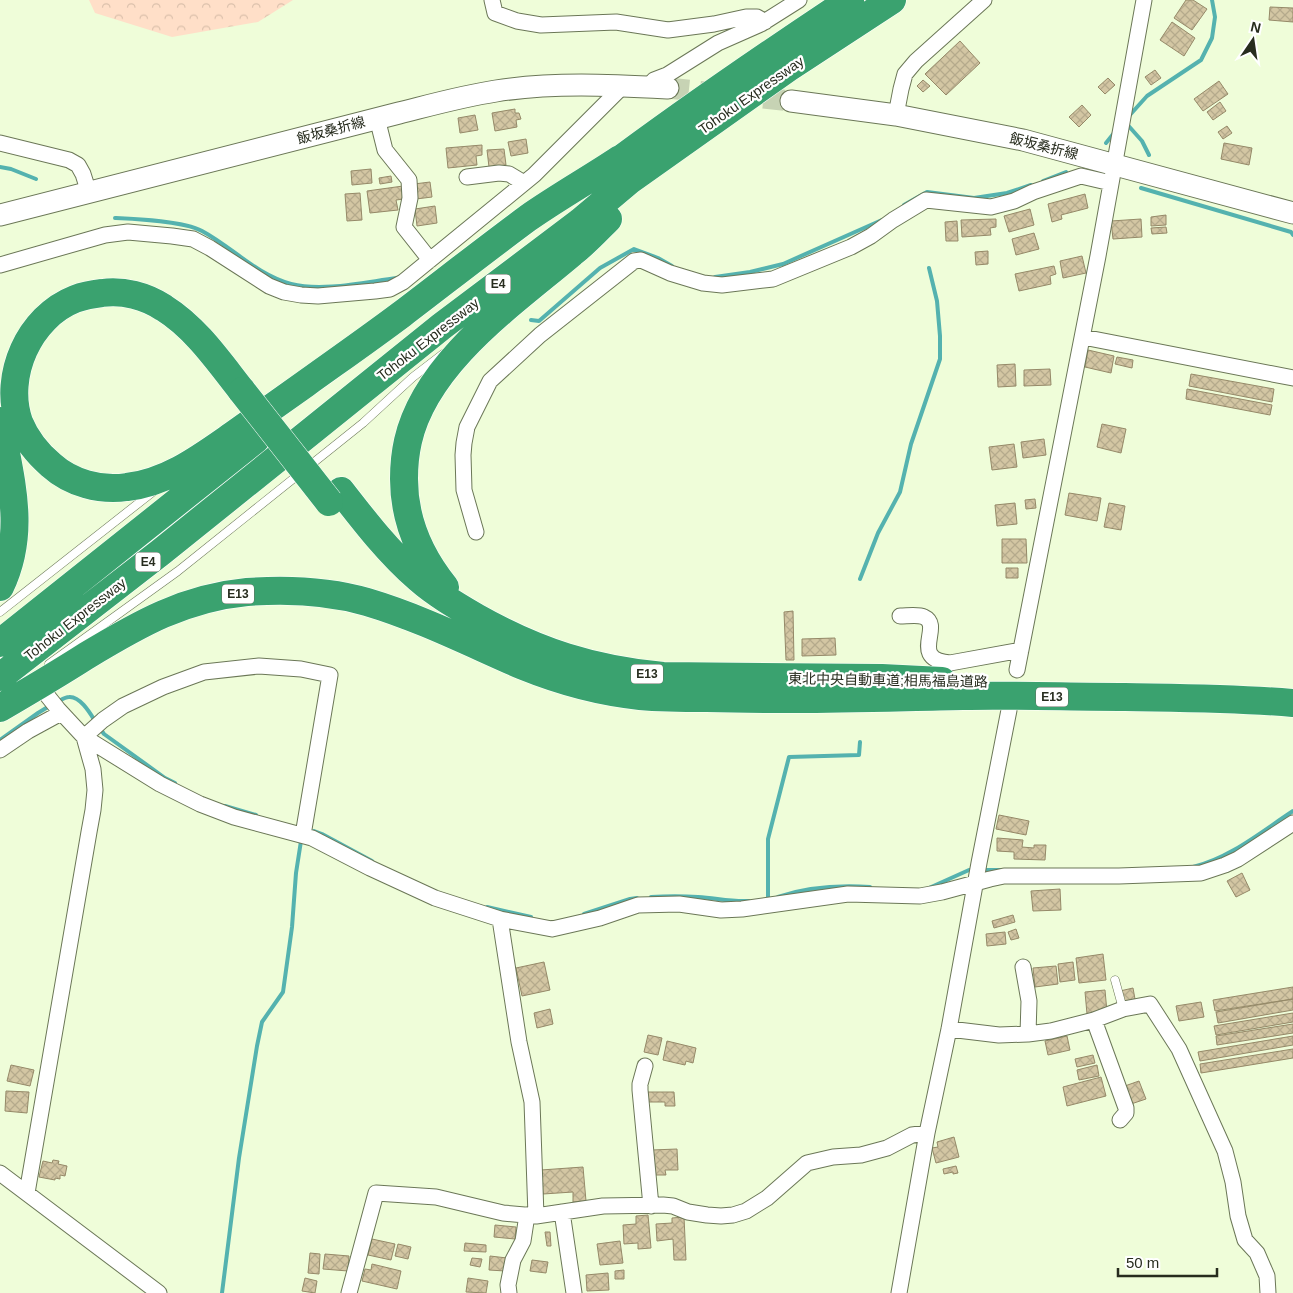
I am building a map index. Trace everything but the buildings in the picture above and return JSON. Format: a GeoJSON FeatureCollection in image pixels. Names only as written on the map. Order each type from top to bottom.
{"type":"FeatureCollection","features":[{"type":"Feature","properties":{"kind":"highway","name":"Tohoku Expressway"},"geometry":{"type":"LineString","coordinates":[[0,643],[297,406],[455,283],[690,109],[850,0]]}},
{"type":"Feature","properties":{"kind":"highway","name":"Tohoku Expressway"},"geometry":{"type":"LineString","coordinates":[[0,677],[161,552],[442,326],[580,222],[630,180],[788,68],[892,0]]}},
{"type":"Feature","properties":{"kind":"highway"},"geometry":{"type":"LineString","coordinates":[[491,626],[445,588],[422,555],[413,534],[407,512],[404,464],[415,417],[427,396],[454,358],[493,318],[575,251],[705,127]]}},
{"type":"Feature","properties":{"kind":"highway"},"geometry":{"type":"LineString","coordinates":[[248,386],[180,320],[164,308],[132,294],[110,292],[92,294],[75,299],[59,307],[33,332],[23,352],[14,396],[19,420],[28,440],[41,458],[58,472],[76,481],[98,487],[122,488],[143,485],[163,478],[185,467],[244,427],[400,316],[530,217],[620,160]]}},
{"type":"Feature","properties":{"kind":"highway","name":"E13"},"geometry":{"type":"LineString","coordinates":[[0,370],[6,348],[17,328],[30,310],[49,294],[70,283],[91,277],[112,276],[135,279],[156,285],[174,295],[211,328],[248,386],[335,497],[420,580],[457,606],[491,626]]}},
{"type":"Feature","properties":{"kind":"highway"},"geometry":{"type":"LineString","coordinates":[[0,421],[15,515],[15,536],[10,559],[0,587]]}},
{"type":"Feature","properties":{"kind":"highway"},"geometry":{"type":"LineString","coordinates":[[335,497],[359,539],[398,580],[419,600],[445,620],[493,652]]}},
{"type":"Feature","properties":{"kind":"highway","name":"E13"},"geometry":{"type":"LineString","coordinates":[[0,708],[129,630],[187,605],[245,593],[276,590],[306,592],[364,601],[421,621],[493,652]]}},
{"type":"Feature","properties":{"kind":"highway","name":"東北中央自動車道;相馬福島道路"},"geometry":{"type":"LineString","coordinates":[[491,626],[519,640],[579,662],[635,673],[663,676],[882,678],[965,682],[1145,684],[1293,690]]}},
{"type":"Feature","properties":{"kind":"highway","name":"東北中央自動車道;相馬福島道路"},"geometry":{"type":"LineString","coordinates":[[493,652],[525,666],[581,685],[637,696],[664,698],[882,699],[965,696],[1293,702]]}},
{"type":"Feature","properties":{"kind":"main road","name":"飯坂桑折線"},"geometry":{"type":"LineString","coordinates":[[0,215],[449,100],[496,91],[557,85],[583,84],[658,88]]}},
{"type":"Feature","properties":{"kind":"main road","name":"飯坂桑折線"},"geometry":{"type":"LineString","coordinates":[[791,102],[896,115],[1023,140],[1113,173],[1293,213]]}},
{"type":"Feature","properties":{"kind":"street"},"geometry":{"type":"LineString","coordinates":[[492,0],[495,13],[517,21],[541,25],[616,22],[668,30],[714,24],[746,17],[756,17],[765,22]]}},
{"type":"Feature","properties":{"kind":"street"},"geometry":{"type":"LineString","coordinates":[[658,88],[654,80],[667,75],[718,43],[765,22],[799,0]]}},
{"type":"Feature","properties":{"kind":"street"},"geometry":{"type":"LineString","coordinates":[[896,115],[905,74],[916,61],[984,0]]}},
{"type":"Feature","properties":{"kind":"street"},"geometry":{"type":"LineString","coordinates":[[1017,670],[1083,337],[1144,0]]}},
{"type":"Feature","properties":{"kind":"street"},"geometry":{"type":"LineString","coordinates":[[0,265],[105,235],[128,232],[192,239],[210,248],[268,286],[284,292],[318,296],[375,292],[390,289],[403,282],[534,175],[624,86]]}},
{"type":"Feature","properties":{"kind":"street"},"geometry":{"type":"LineString","coordinates":[[377,118],[386,150],[409,180],[410,198],[404,227],[430,260]]}},
{"type":"Feature","properties":{"kind":"street"},"geometry":{"type":"LineString","coordinates":[[0,143],[69,160],[78,165],[89,193]]}},
{"type":"Feature","properties":{"kind":"street"},"geometry":{"type":"LineString","coordinates":[[467,177],[499,173],[509,174],[524,183]]}},
{"type":"Feature","properties":{"kind":"street"},"geometry":{"type":"LineString","coordinates":[[476,532],[464,490],[462,455],[467,427],[490,381],[540,335],[634,261],[641,260],[670,273],[703,283],[722,285],[773,279],[851,247],[926,200],[991,207],[1014,201],[1033,192],[1081,176],[1113,173]]}},
{"type":"Feature","properties":{"kind":"street"},"geometry":{"type":"LineString","coordinates":[[1083,337],[1293,378]]}},
{"type":"Feature","properties":{"kind":"street"},"geometry":{"type":"LineString","coordinates":[[900,616],[923,616],[929,621],[930,653],[932,659],[940,662],[950,663],[1020,650]]}},
{"type":"Feature","properties":{"kind":"street"},"geometry":{"type":"LineString","coordinates":[[94,728],[123,706],[163,687],[204,672],[259,666],[301,669],[330,675],[304,831]]}},
{"type":"Feature","properties":{"kind":"street"},"geometry":{"type":"LineString","coordinates":[[0,750],[28,731],[54,704],[94,728],[160,784],[200,804],[234,817],[304,831],[312,838],[370,868],[435,898],[500,919],[552,929],[600,918],[638,905],[679,904],[721,910],[742,909],[848,894],[920,896],[977,873],[1004,876],[1119,876],[1201,873],[1238,859],[1293,823]]}},
{"type":"Feature","properties":{"kind":"street"},"geometry":{"type":"LineString","coordinates":[[899,1293],[927,1133],[949,1029],[1009,710]]}},
{"type":"Feature","properties":{"kind":"street"},"geometry":{"type":"LineString","coordinates":[[27,1193],[93,810],[95,790],[93,769],[94,728]]}},
{"type":"Feature","properties":{"kind":"street"},"geometry":{"type":"LineString","coordinates":[[500,919],[519,1042],[532,1102],[531,1216],[523,1241],[514,1260],[508,1285],[509,1293]]}},
{"type":"Feature","properties":{"kind":"street"},"geometry":{"type":"LineString","coordinates":[[1023,967],[1029,1001],[1028,1034]]}},
{"type":"Feature","properties":{"kind":"street"},"geometry":{"type":"LineString","coordinates":[[949,1029],[999,1034],[1028,1034],[1094,1020],[1123,1009],[1150,1004],[1179,1049],[1225,1151],[1233,1182],[1238,1216],[1245,1240],[1257,1253],[1267,1276],[1268,1293]]}},
{"type":"Feature","properties":{"kind":"street"},"geometry":{"type":"LineString","coordinates":[[1094,1020],[1126,1108],[1126,1113],[1120,1120]]}},
{"type":"Feature","properties":{"kind":"street"},"geometry":{"type":"LineString","coordinates":[[645,1066],[640,1090],[651,1206]]}},
{"type":"Feature","properties":{"kind":"street"},"geometry":{"type":"LineString","coordinates":[[349,1293],[376,1193],[436,1197],[503,1213],[531,1216],[603,1206],[672,1206],[688,1212],[707,1215],[733,1215],[746,1211],[767,1198],[807,1164],[834,1157],[861,1155],[887,1148],[912,1135],[927,1133]]}},
{"type":"Feature","properties":{"kind":"street"},"geometry":{"type":"LineString","coordinates":[[0,1174],[159,1293]]}},
{"type":"Feature","properties":{"kind":"street"},"geometry":{"type":"LineString","coordinates":[[562,1212],[574,1293]]}},
{"type":"Feature","properties":{"kind":"lane"},"geometry":{"type":"LineString","coordinates":[[457,344],[493,318]]}},
{"type":"Feature","properties":{"kind":"lane"},"geometry":{"type":"LineString","coordinates":[[41,670],[178,571],[363,423],[413,377],[449,349]]}},
{"type":"Feature","properties":{"kind":"lane"},"geometry":{"type":"LineString","coordinates":[[0,612],[185,467]]}},
{"type":"Feature","properties":{"kind":"lane"},"geometry":{"type":"LineString","coordinates":[[0,704],[28,682]]}},
{"type":"Feature","properties":{"kind":"lane"},"geometry":{"type":"LineString","coordinates":[[1115,980],[1123,1009]]}},
{"type":"Feature","properties":{"kind":"green space"},"geometry":{"type":"Polygon","coordinates":[[[89,0],[293,0],[258,22],[172,37],[95,13],[89,0]]]}},
{"type":"Feature","properties":{"kind":"waterway"},"geometry":{"type":"LineString","coordinates":[[1129,116],[1147,96],[1201,60],[1212,38],[1215,17],[1212,0]]}},
{"type":"Feature","properties":{"kind":"waterway"},"geometry":{"type":"LineString","coordinates":[[1126,123],[1142,141],[1149,155]]}},
{"type":"Feature","properties":{"kind":"waterway"},"geometry":{"type":"LineString","coordinates":[[1106,143],[1114,133]]}},
{"type":"Feature","properties":{"kind":"waterway"},"geometry":{"type":"LineString","coordinates":[[0,167],[11,169],[36,179]]}},
{"type":"Feature","properties":{"kind":"waterway"},"geometry":{"type":"LineString","coordinates":[[1043,181],[1066,172]]}},
{"type":"Feature","properties":{"kind":"waterway"},"geometry":{"type":"LineString","coordinates":[[904,205],[927,192],[974,198],[1007,193],[1031,185]]}},
{"type":"Feature","properties":{"kind":"waterway"},"geometry":{"type":"LineString","coordinates":[[1141,188],[1291,232],[1293,235]]}},
{"type":"Feature","properties":{"kind":"waterway"},"geometry":{"type":"LineString","coordinates":[[115,218],[160,221],[194,228],[202,231],[267,274],[291,284],[330,287],[397,278]]}},
{"type":"Feature","properties":{"kind":"waterway"},"geometry":{"type":"LineString","coordinates":[[715,277],[750,272],[783,264],[882,220]]}},
{"type":"Feature","properties":{"kind":"waterway"},"geometry":{"type":"LineString","coordinates":[[531,320],[539,321],[600,268],[634,249],[658,258],[672,266]]}},
{"type":"Feature","properties":{"kind":"waterway"},"geometry":{"type":"LineString","coordinates":[[860,579],[878,533],[900,492],[911,444],[940,359],[937,301],[929,268]]}},
{"type":"Feature","properties":{"kind":"waterway"},"geometry":{"type":"LineString","coordinates":[[57,702],[73,697],[84,706],[95,721]]}},
{"type":"Feature","properties":{"kind":"waterway"},"geometry":{"type":"LineString","coordinates":[[0,740],[51,705]]}},
{"type":"Feature","properties":{"kind":"waterway"},"geometry":{"type":"LineString","coordinates":[[99,727],[104,734],[165,778],[175,783]]}},
{"type":"Feature","properties":{"kind":"waterway"},"geometry":{"type":"LineString","coordinates":[[768,900],[768,839],[789,757],[859,755],[860,742]]}},
{"type":"Feature","properties":{"kind":"waterway"},"geometry":{"type":"LineString","coordinates":[[225,806],[256,815]]}},
{"type":"Feature","properties":{"kind":"waterway"},"geometry":{"type":"LineString","coordinates":[[1193,867],[1207,863],[1232,851],[1293,811]]}},
{"type":"Feature","properties":{"kind":"waterway"},"geometry":{"type":"LineString","coordinates":[[314,831],[372,861]]}},
{"type":"Feature","properties":{"kind":"waterway"},"geometry":{"type":"LineString","coordinates":[[222,1293],[239,1158],[257,1046],[262,1022],[283,992],[301,841]]}},
{"type":"Feature","properties":{"kind":"waterway"},"geometry":{"type":"LineString","coordinates":[[929,888],[969,870],[973,870]]}},
{"type":"Feature","properties":{"kind":"waterway"},"geometry":{"type":"LineString","coordinates":[[980,870],[1001,870]]}},
{"type":"Feature","properties":{"kind":"waterway"},"geometry":{"type":"LineString","coordinates":[[778,897],[800,891],[823,888],[870,887]]}},
{"type":"Feature","properties":{"kind":"waterway"},"geometry":{"type":"LineString","coordinates":[[651,897],[669,896],[749,901]]}},
{"type":"Feature","properties":{"kind":"waterway"},"geometry":{"type":"LineString","coordinates":[[584,914],[637,898]]}},
{"type":"Feature","properties":{"kind":"waterway"},"geometry":{"type":"LineString","coordinates":[[487,907],[531,917]]}},
{"type":"Feature","properties":{"kind":"tunnel"},"geometry":{"type":"LineString","coordinates":[[668,88],[791,101]]}}]}
